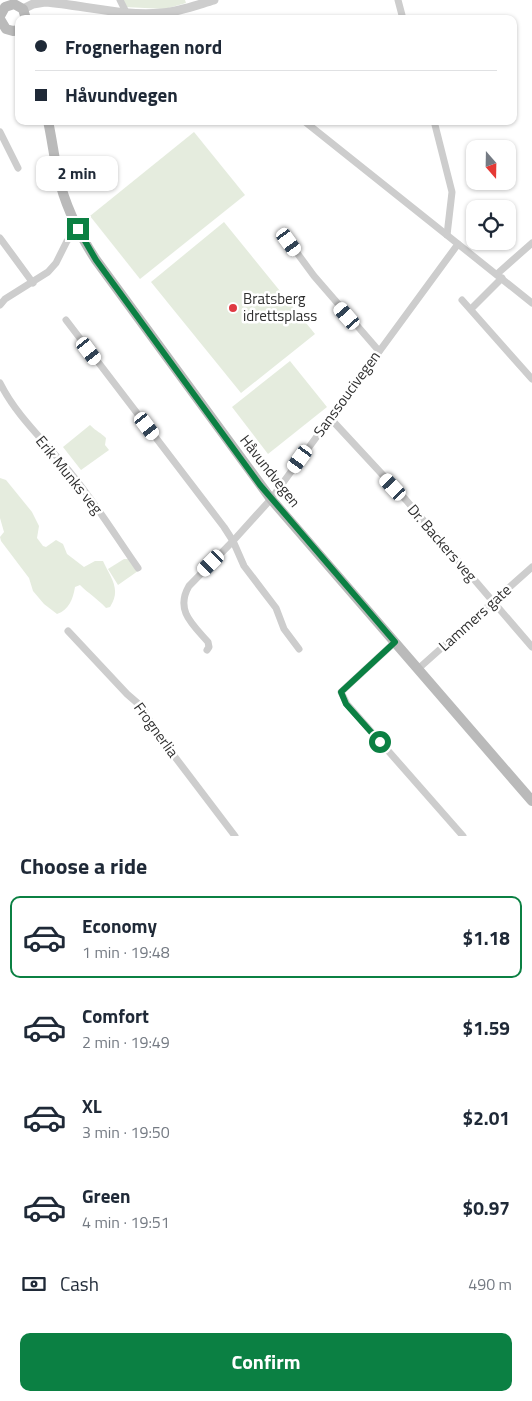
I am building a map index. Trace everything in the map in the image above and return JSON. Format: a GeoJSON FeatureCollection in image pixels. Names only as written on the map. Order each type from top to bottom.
{"type":"FeatureCollection","features":[{"type":"Feature","properties":{"kind":"main road"},"geometry":{"type":"LineString","coordinates":[[13,33],[3,26],[0,14],[5,7],[14,4],[25,14]]}},
{"type":"Feature","properties":{"kind":"main road","name":"Håvundvegen"},"geometry":{"type":"LineString","coordinates":[[49,125],[60,183],[78,229],[96,260],[271,499],[532,801]]}},
{"type":"Feature","properties":{"kind":"street"},"geometry":{"type":"LineString","coordinates":[[120,0],[126,12]]}},
{"type":"Feature","properties":{"kind":"street"},"geometry":{"type":"LineString","coordinates":[[25,14],[32,4],[45,2],[150,14],[167,13],[214,0]]}},
{"type":"Feature","properties":{"kind":"street"},"geometry":{"type":"LineString","coordinates":[[398,0],[403,15]]}},
{"type":"Feature","properties":{"kind":"street"},"geometry":{"type":"LineString","coordinates":[[309,125],[532,303]]}},
{"type":"Feature","properties":{"kind":"street"},"geometry":{"type":"LineString","coordinates":[[435,125],[452,192],[447,235]]}},
{"type":"Feature","properties":{"kind":"street"},"geometry":{"type":"LineString","coordinates":[[0,132],[18,168]]}},
{"type":"Feature","properties":{"kind":"street"},"geometry":{"type":"LineString","coordinates":[[0,305],[5,299],[48,272],[56,263],[66,241],[78,229]]}},
{"type":"Feature","properties":{"kind":"street"},"geometry":{"type":"LineString","coordinates":[[0,238],[33,283]]}},
{"type":"Feature","properties":{"kind":"street"},"geometry":{"type":"LineString","coordinates":[[289,242],[314,276],[379,351]]}},
{"type":"Feature","properties":{"kind":"street"},"geometry":{"type":"LineString","coordinates":[[471,309],[499,276],[532,243]]}},
{"type":"Feature","properties":{"kind":"street","name":"Sanssoucivegen"},"geometry":{"type":"LineString","coordinates":[[207,650],[209,647],[208,642],[186,615],[183,607],[184,594],[189,586],[234,541],[271,499],[458,244]]}},
{"type":"Feature","properties":{"kind":"street"},"geometry":{"type":"LineString","coordinates":[[462,300],[532,379]]}},
{"type":"Feature","properties":{"kind":"street"},"geometry":{"type":"LineString","coordinates":[[66,320],[234,541],[244,566],[276,608],[284,629],[299,649]]}},
{"type":"Feature","properties":{"kind":"street","name":"Erik Munks veg"},"geometry":{"type":"LineString","coordinates":[[0,383],[22,418],[57,456],[91,500],[138,568]]}},
{"type":"Feature","properties":{"kind":"street","name":"Dr. Backers veg"},"geometry":{"type":"LineString","coordinates":[[330,418],[406,500],[532,647]]}},
{"type":"Feature","properties":{"kind":"street","name":"Lammers gate"},"geometry":{"type":"LineString","coordinates":[[418,669],[532,568]]}},
{"type":"Feature","properties":{"kind":"street","name":"Frognerlia"},"geometry":{"type":"LineString","coordinates":[[68,631],[127,694],[142,707],[156,732],[235,836]]}},
{"type":"Feature","properties":{"kind":"street"},"geometry":{"type":"LineString","coordinates":[[395,642],[341,692],[346,704],[463,836]]}},
{"type":"Feature","properties":{"kind":"shaded area"},"geometry":{"type":"Polygon","coordinates":[[[122,0],[185,0],[186,3],[165,9],[125,7],[122,0]]]}},
{"type":"Feature","properties":{"kind":"shaded area"},"geometry":{"type":"Polygon","coordinates":[[[194,132],[245,195],[140,279],[90,216],[194,132]]]}},
{"type":"Feature","properties":{"kind":"shaded area","name":"Bratsberg idrettsplass"},"geometry":{"type":"Polygon","coordinates":[[[224,222],[315,334],[241,393],[151,282],[224,222]]]}},
{"type":"Feature","properties":{"kind":"shaded area"},"geometry":{"type":"Polygon","coordinates":[[[290,361],[327,407],[268,454],[232,407],[290,361]]]}},
{"type":"Feature","properties":{"kind":"shaded area"},"geometry":{"type":"Polygon","coordinates":[[[90,425],[106,438],[105,445],[109,450],[81,470],[63,447],[90,425]]]}},
{"type":"Feature","properties":{"kind":"shaded area"},"geometry":{"type":"Polygon","coordinates":[[[0,478],[6,480],[32,512],[39,526],[37,538],[43,546],[46,547],[56,540],[63,544],[67,554],[84,567],[95,561],[103,561],[115,589],[110,607],[106,608],[80,585],[75,587],[70,604],[65,610],[57,614],[44,604],[33,591],[29,578],[1,541],[0,537],[4,532],[0,518],[0,478]]]}},
{"type":"Feature","properties":{"kind":"shaded area"},"geometry":{"type":"Polygon","coordinates":[[[124,559],[129,559],[138,571],[118,585],[108,569],[124,559]]]}},
{"type":"Feature","properties":{"kind":"place","name":"Bratsberg idrettsplass"},"geometry":{"type":"Point","coordinates":[233,308]}},
{"type":"Feature","properties":{"kind":"route"},"geometry":{"type":"LineString","coordinates":[[78,229],[96,260],[260,485],[395,642],[341,692],[346,704],[380,742]]}}]}
